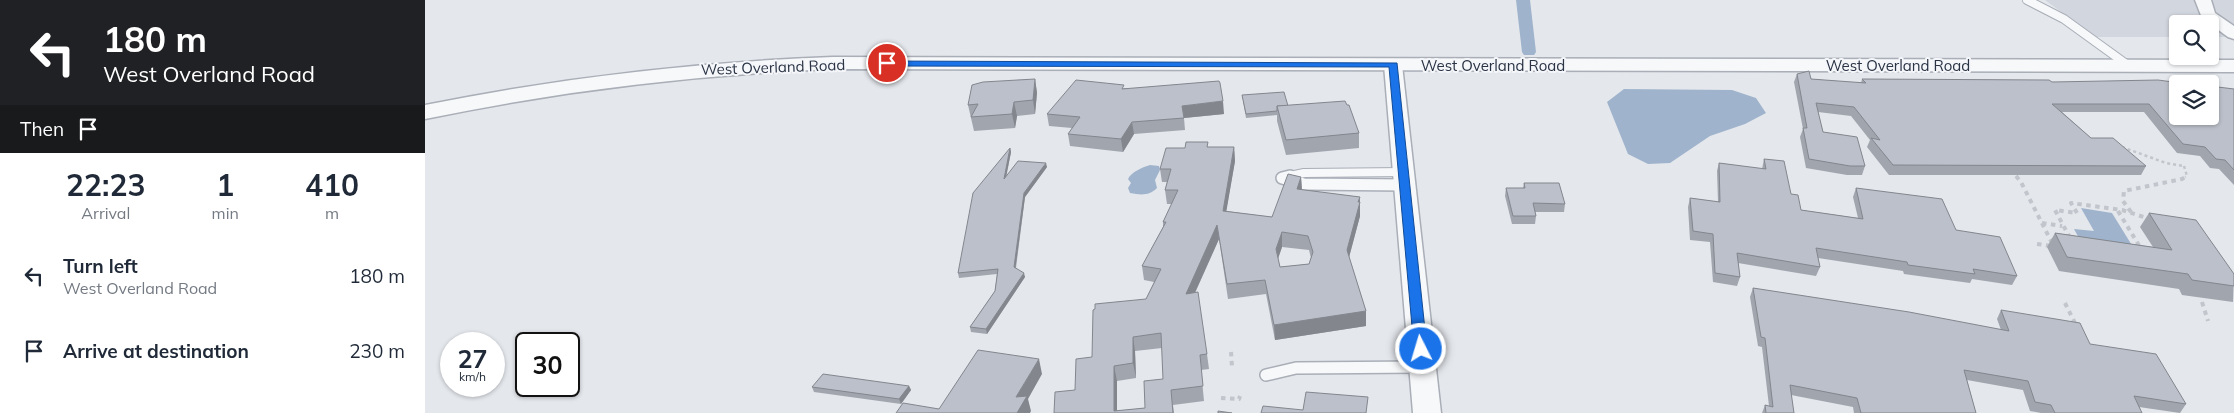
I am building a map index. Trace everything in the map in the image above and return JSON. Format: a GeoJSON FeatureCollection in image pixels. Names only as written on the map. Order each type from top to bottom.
{"type":"FeatureCollection","features":[{"type":"Feature","properties":{"kind":"street"},"geometry":{"type":"LineString","coordinates":[[2203,0],[2208,15],[2234,34]]}},
{"type":"Feature","properties":{"kind":"street","name":"West Overland Road"},"geometry":{"type":"LineString","coordinates":[[425,112],[577,84],[674,72],[754,65],[833,63],[2234,66]]}},
{"type":"Feature","properties":{"kind":"street"},"geometry":{"type":"LineString","coordinates":[[1393,65],[1427,413]]}},
{"type":"Feature","properties":{"kind":"lane"},"geometry":{"type":"LineString","coordinates":[[2027,0],[2063,19],[2129,66]]}},
{"type":"Feature","properties":{"kind":"lane"},"geometry":{"type":"LineString","coordinates":[[1304,173],[1404,178],[1304,184],[1281,178],[1304,173]]}},
{"type":"Feature","properties":{"kind":"lane"},"geometry":{"type":"LineString","coordinates":[[1266,375],[1296,368],[1422,368]]}},
{"type":"Feature","properties":{"kind":"path"},"geometry":{"type":"LineString","coordinates":[[2119,146],[2166,163],[2183,166],[2187,176],[2182,179],[2124,190],[2121,197],[2131,212]]}},
{"type":"Feature","properties":{"kind":"path"},"geometry":{"type":"LineString","coordinates":[[2006,166],[2021,182],[2054,247],[2037,244]]}},
{"type":"Feature","properties":{"kind":"path"},"geometry":{"type":"LineString","coordinates":[[2072,242],[2055,210],[2077,213],[2071,203],[2131,212],[2146,217],[2155,224]]}},
{"type":"Feature","properties":{"kind":"path"},"geometry":{"type":"LineString","coordinates":[[2118,211],[2143,253]]}},
{"type":"Feature","properties":{"kind":"path"},"geometry":{"type":"LineString","coordinates":[[2042,223],[2063,226]]}},
{"type":"Feature","properties":{"kind":"path"},"geometry":{"type":"LineString","coordinates":[[2203,302],[2208,322]]}},
{"type":"Feature","properties":{"kind":"path"},"geometry":{"type":"LineString","coordinates":[[2065,303],[2076,326]]}},
{"type":"Feature","properties":{"kind":"path"},"geometry":{"type":"LineString","coordinates":[[1231,352],[1232,367]]}},
{"type":"Feature","properties":{"kind":"path"},"geometry":{"type":"LineString","coordinates":[[1221,398],[1239,400],[1240,396]]}},
{"type":"Feature","properties":{"kind":"shaded area"},"geometry":{"type":"Polygon","coordinates":[[[2045,0],[2234,0],[2234,37],[2219,37],[2219,15],[2169,15],[2169,37],[2095,37],[2045,0]]]}},
{"type":"Feature","properties":{"kind":"water"},"geometry":{"type":"Polygon","coordinates":[[[1624,89],[1732,90],[1756,98],[1766,113],[1745,124],[1710,136],[1670,163],[1648,164],[1628,154],[1607,102],[1624,89]]]}},
{"type":"Feature","properties":{"kind":"water"},"geometry":{"type":"Polygon","coordinates":[[[1150,165],[1159,166],[1160,170],[1155,180],[1157,188],[1145,194],[1130,193],[1128,188],[1131,183],[1128,179],[1130,176],[1137,170],[1150,165]]]}},
{"type":"Feature","properties":{"kind":"water"},"geometry":{"type":"Polygon","coordinates":[[[2081,208],[2112,213],[2133,247],[2080,240],[2074,229],[2094,231],[2081,208]]]}},
{"type":"Feature","properties":{"kind":"building"},"geometry":{"type":"Polygon","coordinates":[[[1809,71],[1811,79],[1866,83],[1862,79],[2169,81],[2169,125],[2219,125],[2219,87],[2234,89],[2234,170],[2225,160],[2216,159],[2205,147],[2183,144],[2149,104],[2052,104],[2091,138],[2113,138],[2146,166],[1893,165],[1871,138],[1880,140],[1854,107],[1816,103],[1823,132],[1857,137],[1865,166],[1850,166],[1809,159],[1803,128],[1807,128],[1797,74],[1809,71]]]}},
{"type":"Feature","properties":{"kind":"building"},"geometry":{"type":"Polygon","coordinates":[[[1035,79],[1033,100],[1014,102],[1012,114],[971,117],[978,104],[968,105],[972,85],[983,82],[1035,79]]]}},
{"type":"Feature","properties":{"kind":"building"},"geometry":{"type":"Polygon","coordinates":[[[1076,80],[1124,85],[1122,89],[1219,81],[1223,101],[1182,106],[1184,118],[1132,122],[1121,139],[1068,134],[1080,117],[1047,114],[1076,80]]]}},
{"type":"Feature","properties":{"kind":"building"},"geometry":{"type":"Polygon","coordinates":[[[1284,92],[1288,106],[1277,106],[1277,111],[1246,114],[1242,95],[1284,92]]]}},
{"type":"Feature","properties":{"kind":"building"},"geometry":{"type":"Polygon","coordinates":[[[1345,101],[1349,105],[1359,133],[1286,140],[1277,106],[1345,101]]]}},
{"type":"Feature","properties":{"kind":"building"},"geometry":{"type":"Polygon","coordinates":[[[1186,142],[1208,142],[1207,147],[1234,147],[1223,211],[1272,217],[1288,174],[1301,177],[1297,189],[1360,197],[1347,250],[1366,311],[1274,325],[1265,280],[1227,284],[1217,225],[1186,294],[1198,292],[1207,354],[1200,355],[1203,386],[1171,390],[1173,413],[1054,413],[1055,392],[1075,390],[1076,359],[1092,357],[1093,310],[1095,309],[1095,304],[1146,299],[1161,269],[1142,266],[1166,222],[1163,222],[1178,190],[1165,190],[1171,169],[1160,169],[1166,148],[1185,148],[1186,142]],[[1282,232],[1276,249],[1280,267],[1309,264],[1313,252],[1308,236],[1282,232]],[[1161,333],[1133,337],[1133,363],[1114,366],[1114,411],[1145,408],[1144,381],[1163,379],[1161,333]]]}},
{"type":"Feature","properties":{"kind":"building"},"geometry":{"type":"Polygon","coordinates":[[[1010,148],[1004,179],[1018,161],[1046,163],[1024,193],[1014,267],[1024,273],[986,329],[970,327],[995,291],[998,269],[958,273],[973,193],[1010,148]]]}},
{"type":"Feature","properties":{"kind":"building"},"geometry":{"type":"Polygon","coordinates":[[[1764,159],[1784,161],[1791,194],[1798,195],[1801,210],[1863,219],[1856,188],[1942,199],[1956,230],[2000,237],[2017,276],[1973,269],[1975,274],[1908,265],[1907,262],[1816,248],[1820,267],[1737,253],[1740,277],[1715,273],[1713,234],[1693,231],[1690,198],[1720,202],[1719,163],[1766,169],[1764,159]]]}},
{"type":"Feature","properties":{"kind":"building"},"geometry":{"type":"Polygon","coordinates":[[[1524,183],[1559,183],[1565,204],[1533,203],[1536,216],[1513,216],[1506,188],[1525,188],[1524,183]]]}},
{"type":"Feature","properties":{"kind":"building"},"geometry":{"type":"Polygon","coordinates":[[[2149,213],[2196,220],[2234,274],[2234,286],[2192,280],[2188,274],[2067,257],[2055,233],[2172,250],[2149,213]]]}},
{"type":"Feature","properties":{"kind":"building"},"geometry":{"type":"Polygon","coordinates":[[[1753,288],[1909,312],[2009,331],[2001,310],[2080,323],[2090,344],[2156,354],[2186,404],[2134,396],[2142,413],[2055,413],[2051,405],[2035,402],[2028,381],[1964,370],[1976,413],[1861,413],[1857,398],[1790,385],[1794,413],[1766,413],[1765,405],[1773,407],[1765,338],[1761,337],[1753,288]]]}},
{"type":"Feature","properties":{"kind":"building"},"geometry":{"type":"Polygon","coordinates":[[[978,350],[1039,359],[1016,397],[1027,396],[1017,413],[896,413],[903,403],[939,409],[978,350]]]}},
{"type":"Feature","properties":{"kind":"building"},"geometry":{"type":"Polygon","coordinates":[[[823,374],[909,386],[899,399],[812,387],[823,374]]]}},
{"type":"Feature","properties":{"kind":"building"},"geometry":{"type":"Polygon","coordinates":[[[1306,392],[1368,397],[1366,413],[1261,413],[1263,406],[1303,410],[1306,392]]]}},
{"type":"Feature","properties":{"kind":"waterway"},"geometry":{"type":"LineString","coordinates":[[1523,0],[1529,52]]}},
{"type":"Feature","properties":{"kind":"route"},"geometry":{"type":"LineString","coordinates":[[887,63],[1393,65],[1421,349]]}}]}
